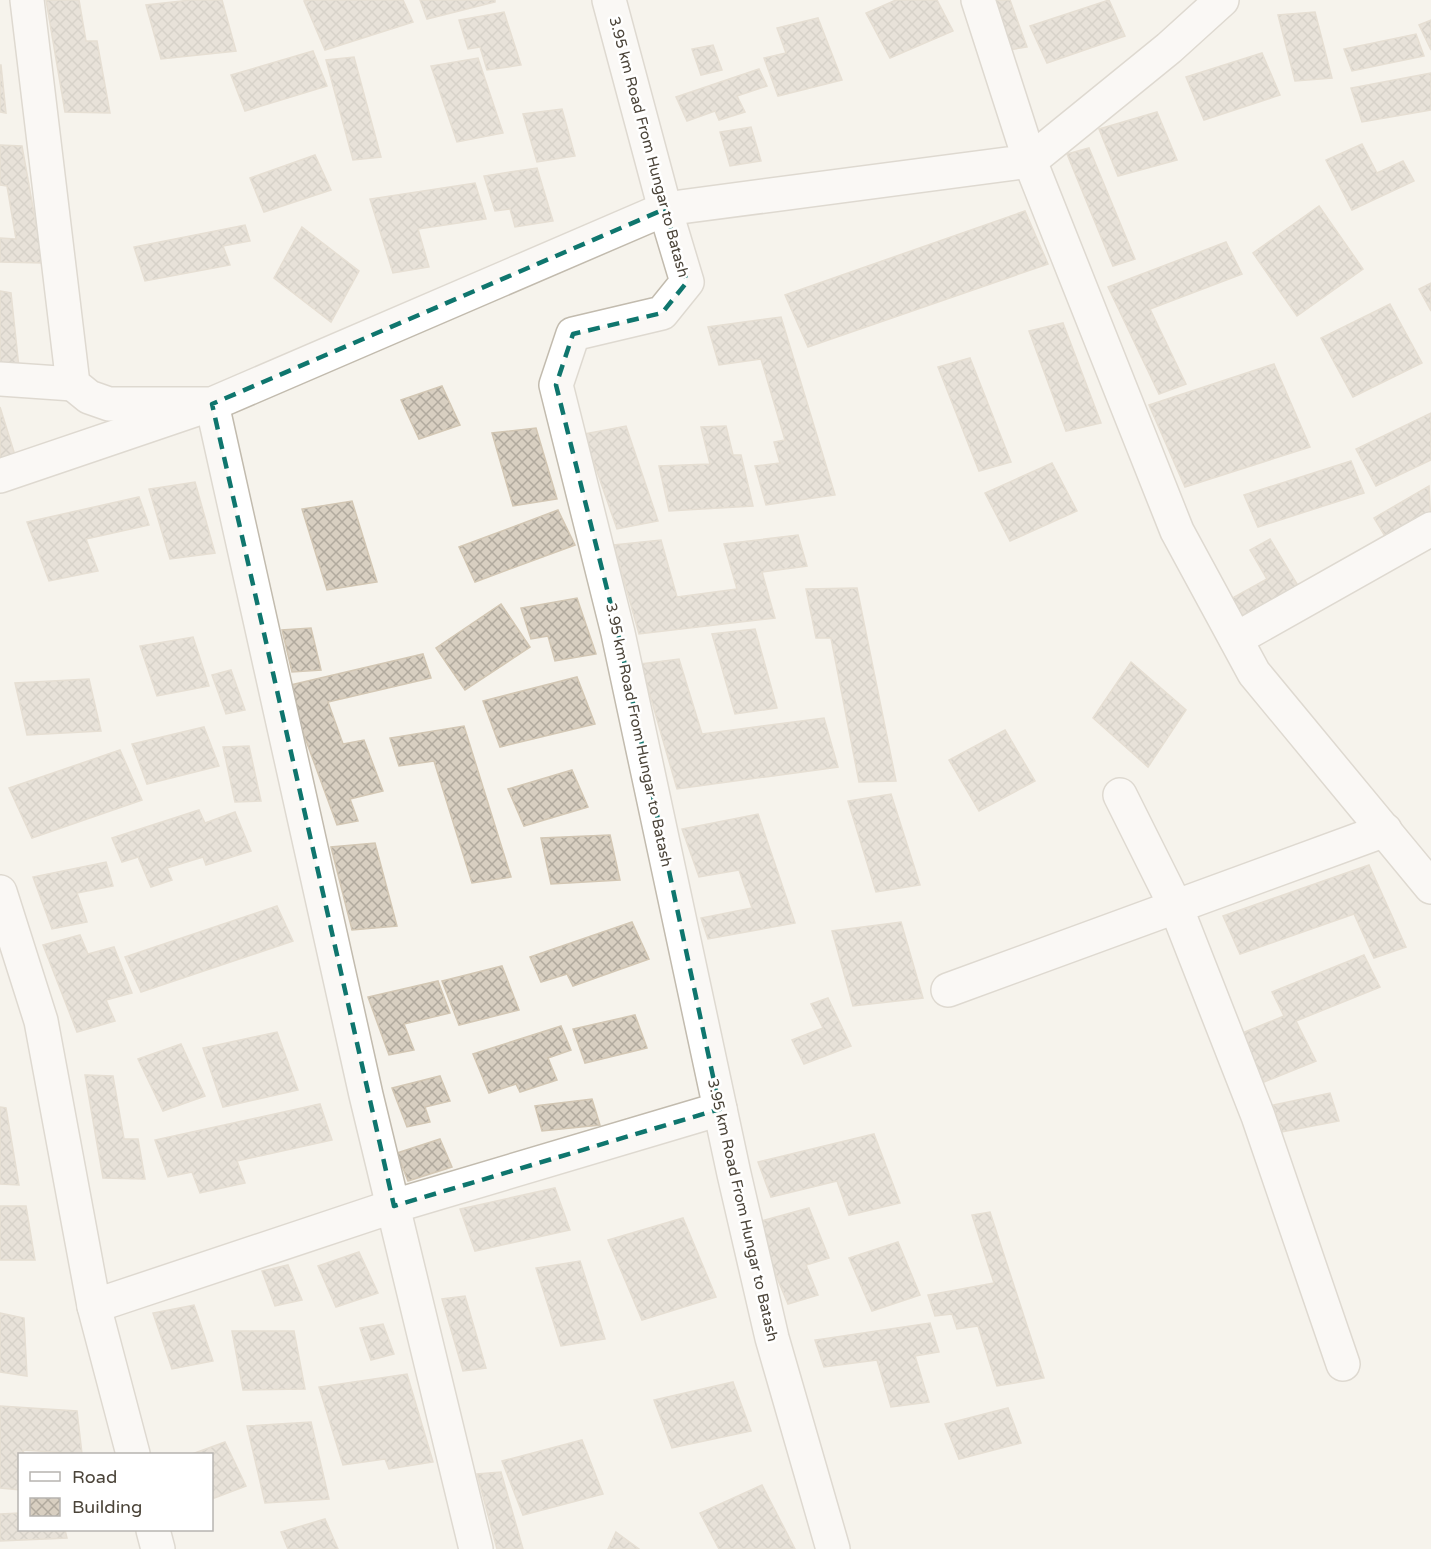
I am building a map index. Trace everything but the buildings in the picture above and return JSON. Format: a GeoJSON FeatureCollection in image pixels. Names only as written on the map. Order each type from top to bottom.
{"type":"FeatureCollection","features":[{"type":"Feature","properties":{"kind":"street"},"geometry":{"type":"LineString","coordinates":[[27,0],[73,384]]}},
{"type":"Feature","properties":{"kind":"street","name":"3.95 km Road From Hungar to Batash"},"geometry":{"type":"LineString","coordinates":[[609,0],[687,282],[662,313],[573,334],[556,386],[618,633],[720,1109],[772,1338],[833,1549]]}},
{"type":"Feature","properties":{"kind":"street"},"geometry":{"type":"LineString","coordinates":[[978,0],[1030,161],[1177,531],[1254,673],[1431,887]]}},
{"type":"Feature","properties":{"kind":"street"},"geometry":{"type":"LineString","coordinates":[[0,476],[212,404],[665,209],[1030,161],[1169,48],[1222,0]]}},
{"type":"Feature","properties":{"kind":"street"},"geometry":{"type":"LineString","coordinates":[[0,379],[73,384],[89,397],[109,404],[212,404]]}},
{"type":"Feature","properties":{"kind":"street"},"geometry":{"type":"LineString","coordinates":[[212,404],[366,1095],[476,1549]]}},
{"type":"Feature","properties":{"kind":"street"},"geometry":{"type":"LineString","coordinates":[[1236,639],[1431,529]]}},
{"type":"Feature","properties":{"kind":"street"},"geometry":{"type":"LineString","coordinates":[[1120,795],[1176,907],[1258,1116],[1343,1364]]}},
{"type":"Feature","properties":{"kind":"street"},"geometry":{"type":"LineString","coordinates":[[948,990],[1385,830]]}},
{"type":"Feature","properties":{"kind":"street"},"geometry":{"type":"LineString","coordinates":[[0,892],[41,1021],[94,1306],[133,1453]]}},
{"type":"Feature","properties":{"kind":"street"},"geometry":{"type":"LineString","coordinates":[[94,1306],[394,1206],[720,1109]]}},
{"type":"Feature","properties":{"kind":"street"},"geometry":{"type":"LineString","coordinates":[[153,1531],[158,1549]]}},
{"type":"Feature","properties":{"kind":"highlighted area"},"geometry":{"type":"Polygon","coordinates":[[[665,209],[687,282],[662,313],[573,334],[556,385],[618,633],[720,1109],[394,1206],[212,404],[665,209]]]}}]}
